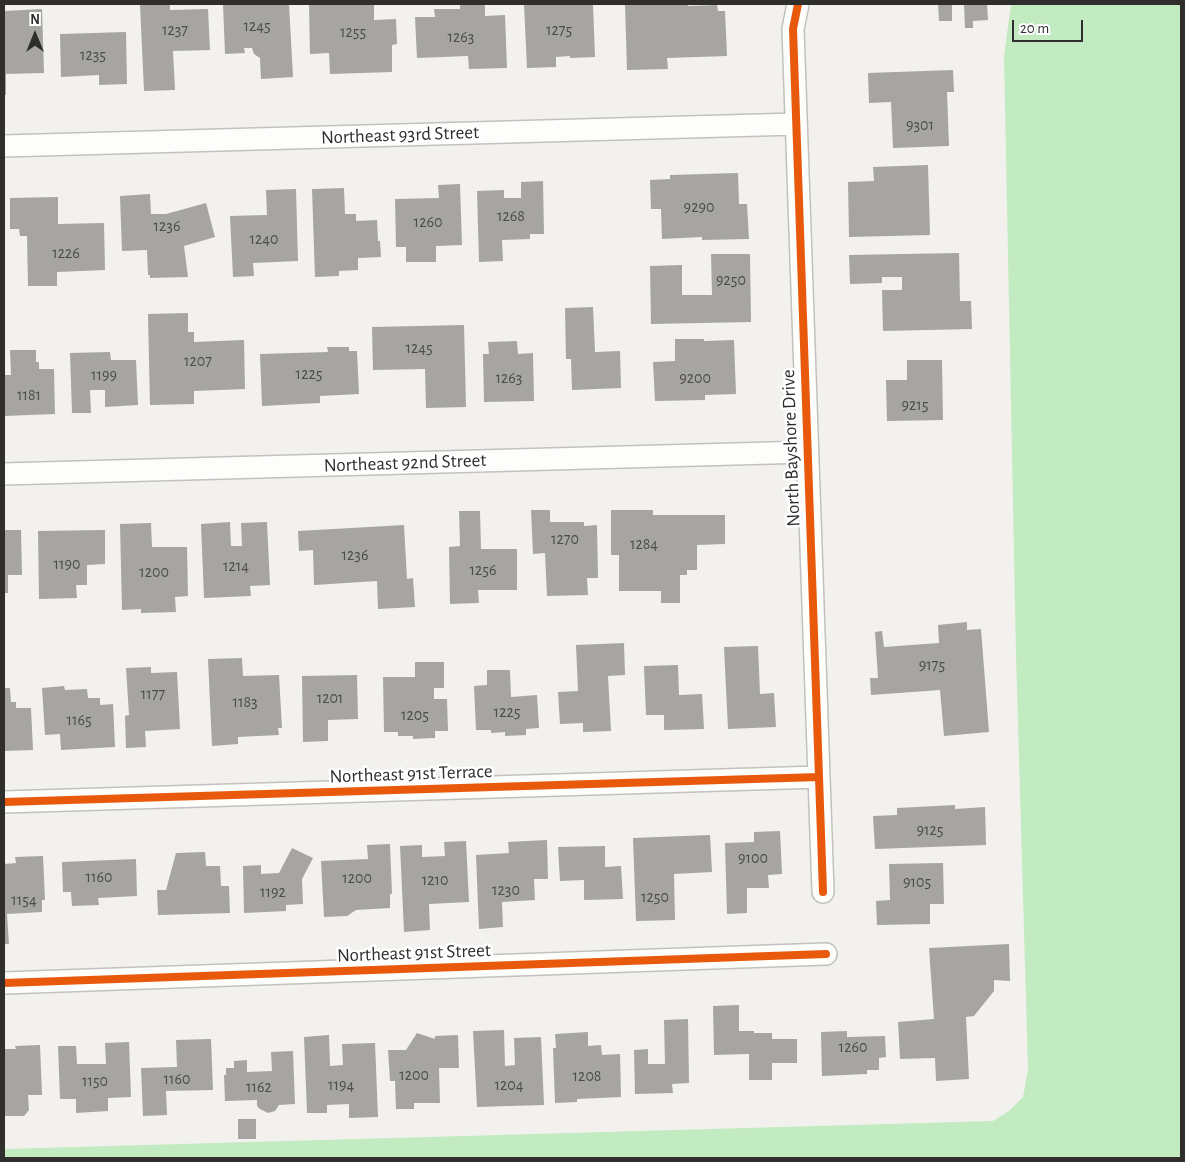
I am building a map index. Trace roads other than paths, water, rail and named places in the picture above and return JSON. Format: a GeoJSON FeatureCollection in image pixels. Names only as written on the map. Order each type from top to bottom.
{"type":"FeatureCollection","features":[{"type":"Feature","properties":{"kind":"street","name":"North Bayshore Drive"},"geometry":{"type":"LineString","coordinates":[[798,4],[793,29],[823,892]]}},
{"type":"Feature","properties":{"kind":"street","name":"Northeast 93rd Street"},"geometry":{"type":"LineString","coordinates":[[4,146],[796,124]]}},
{"type":"Feature","properties":{"kind":"street","name":"Northeast 92nd Street"},"geometry":{"type":"LineString","coordinates":[[4,474],[807,452]]}},
{"type":"Feature","properties":{"kind":"street","name":"Northeast 91st Terrace"},"geometry":{"type":"LineString","coordinates":[[4,802],[819,778]]}},
{"type":"Feature","properties":{"kind":"street","name":"Northeast 91st Street"},"geometry":{"type":"LineString","coordinates":[[4,983],[826,954]]}}]}
